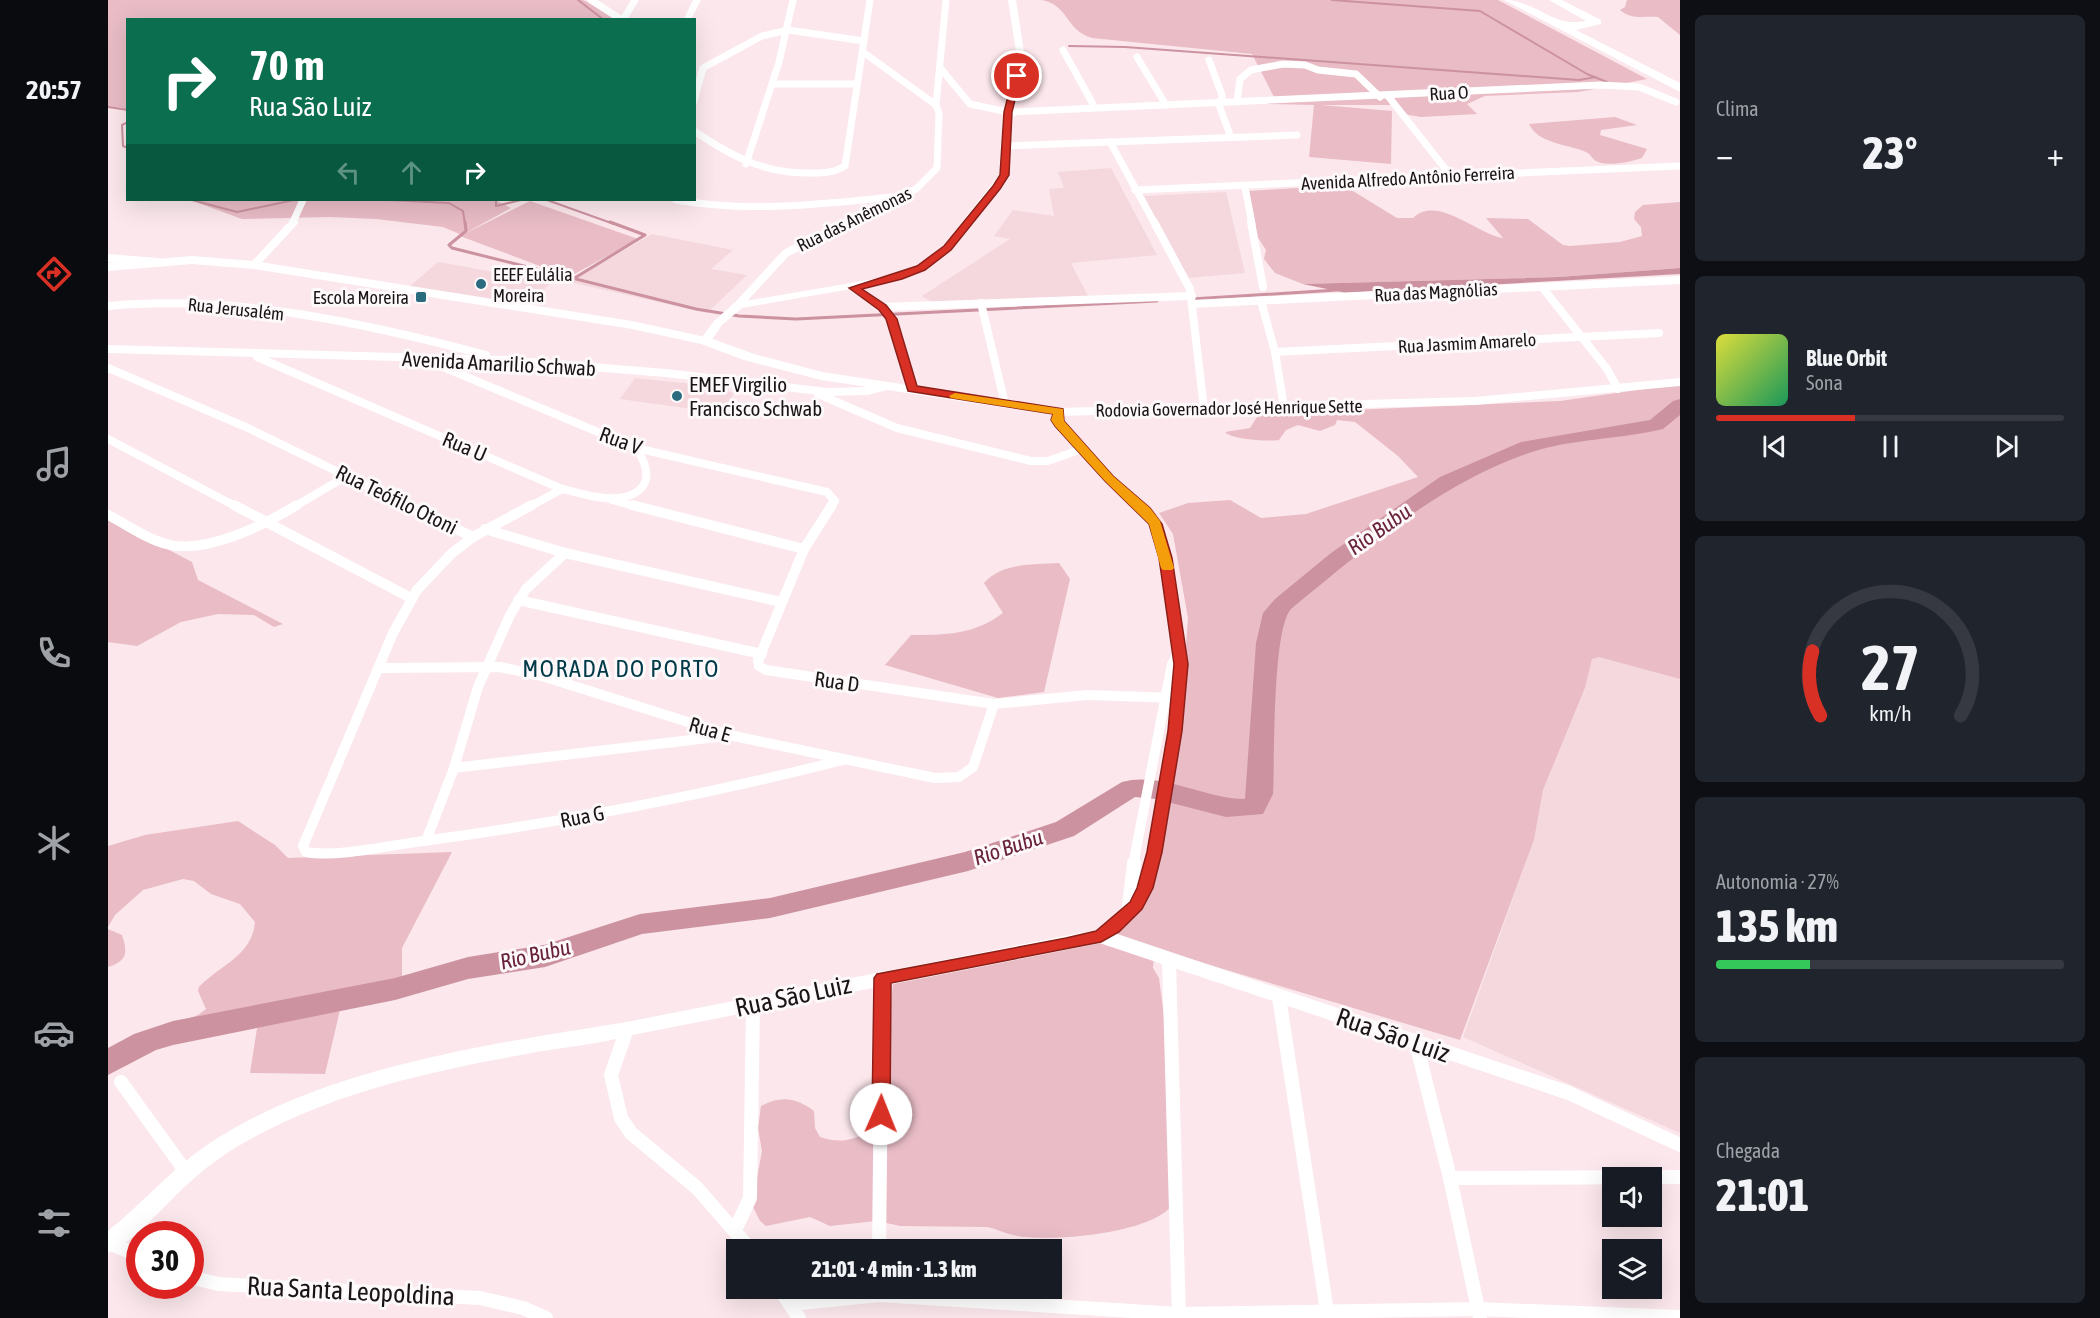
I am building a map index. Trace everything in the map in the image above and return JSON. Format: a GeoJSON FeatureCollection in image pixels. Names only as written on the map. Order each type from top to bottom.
{"type":"FeatureCollection","features":[{"type":"Feature","properties":{"kind":"highway"},"geometry":{"type":"LineString","coordinates":[[1509,0],[1680,88]]}},
{"type":"Feature","properties":{"kind":"highway"},"geometry":{"type":"LineString","coordinates":[[1515,0],[1565,26],[1576,27],[1597,22],[1554,0]]}},
{"type":"Feature","properties":{"kind":"highway"},"geometry":{"type":"LineString","coordinates":[[1524,0],[1680,82]]}},
{"type":"Feature","properties":{"kind":"main road","name":"Rodovia Governador José Henrique Sette"},"geometry":{"type":"LineString","coordinates":[[108,267],[200,261],[254,266],[632,325],[705,341],[749,357],[821,376],[1059,412],[1474,401],[1680,382]]}},
{"type":"Feature","properties":{"kind":"street"},"geometry":{"type":"LineString","coordinates":[[591,0],[619,18]]}},
{"type":"Feature","properties":{"kind":"street"},"geometry":{"type":"LineString","coordinates":[[623,18],[635,0]]}},
{"type":"Feature","properties":{"kind":"street"},"geometry":{"type":"LineString","coordinates":[[688,18],[697,0]]}},
{"type":"Feature","properties":{"kind":"street"},"geometry":{"type":"LineString","coordinates":[[746,164],[773,84],[788,30],[793,0]]}},
{"type":"Feature","properties":{"kind":"street"},"geometry":{"type":"LineString","coordinates":[[696,132],[746,164],[771,172],[831,173],[845,166],[855,84],[863,52],[870,0]]}},
{"type":"Feature","properties":{"kind":"street","name":"Rua das Anêmonas"},"geometry":{"type":"LineString","coordinates":[[705,341],[718,323],[786,253],[901,196],[924,182],[937,168],[939,113],[936,105],[946,0]]}},
{"type":"Feature","properties":{"kind":"street"},"geometry":{"type":"LineString","coordinates":[[733,309],[854,288],[911,273],[947,248],[1005,175],[1004,146],[1008,112],[1021,58],[1012,0]]}},
{"type":"Feature","properties":{"kind":"street"},"geometry":{"type":"LineString","coordinates":[[696,94],[703,68],[762,36],[788,30],[864,41]]}},
{"type":"Feature","properties":{"kind":"street"},"geometry":{"type":"LineString","coordinates":[[1064,50],[1094,106]]}},
{"type":"Feature","properties":{"kind":"street"},"geometry":{"type":"LineString","coordinates":[[863,52],[936,105]]}},
{"type":"Feature","properties":{"kind":"street"},"geometry":{"type":"LineString","coordinates":[[1137,57],[1166,105]]}},
{"type":"Feature","properties":{"kind":"street"},"geometry":{"type":"LineString","coordinates":[[1209,60],[1222,95],[1222,100],[1218,102],[1230,135]]}},
{"type":"Feature","properties":{"kind":"street"},"geometry":{"type":"LineString","coordinates":[[696,64],[703,68]]}},
{"type":"Feature","properties":{"kind":"street"},"geometry":{"type":"LineString","coordinates":[[1237,102],[1240,79],[1251,70],[1283,64],[1356,74],[1384,96],[1451,176]]}},
{"type":"Feature","properties":{"kind":"street"},"geometry":{"type":"LineString","coordinates":[[941,69],[970,104],[1017,114],[1166,105]]}},
{"type":"Feature","properties":{"kind":"street"},"geometry":{"type":"LineString","coordinates":[[773,84],[855,84]]}},
{"type":"Feature","properties":{"kind":"street","name":"Rua O"},"geometry":{"type":"LineString","coordinates":[[1166,105],[1613,85],[1651,91],[1679,103]]}},
{"type":"Feature","properties":{"kind":"street"},"geometry":{"type":"LineString","coordinates":[[1008,112],[1094,106],[1166,105]]}},
{"type":"Feature","properties":{"kind":"street"},"geometry":{"type":"LineString","coordinates":[[1004,146],[1230,135],[1297,135]]}},
{"type":"Feature","properties":{"kind":"street"},"geometry":{"type":"LineString","coordinates":[[1110,142],[1192,300],[1204,409]]}},
{"type":"Feature","properties":{"kind":"street","name":"Avenida Alfredo Antônio Ferreira"},"geometry":{"type":"LineString","coordinates":[[1135,190],[1245,187],[1680,166]]}},
{"type":"Feature","properties":{"kind":"street"},"geometry":{"type":"LineString","coordinates":[[1245,187],[1263,287]]}},
{"type":"Feature","properties":{"kind":"street"},"geometry":{"type":"LineString","coordinates":[[681,201],[713,207],[755,209],[901,196]]}},
{"type":"Feature","properties":{"kind":"street"},"geometry":{"type":"LineString","coordinates":[[254,266],[294,222],[303,201]]}},
{"type":"Feature","properties":{"kind":"street"},"geometry":{"type":"LineString","coordinates":[[108,258],[158,262]]}},
{"type":"Feature","properties":{"kind":"street","name":"Rua das Magnólias"},"geometry":{"type":"LineString","coordinates":[[887,312],[1192,300],[1261,301],[1680,280]]}},
{"type":"Feature","properties":{"kind":"street"},"geometry":{"type":"LineString","coordinates":[[1542,287],[1607,369],[1618,389]]}},
{"type":"Feature","properties":{"kind":"street"},"geometry":{"type":"LineString","coordinates":[[854,288],[887,312],[912,389]]}},
{"type":"Feature","properties":{"kind":"street"},"geometry":{"type":"LineString","coordinates":[[1261,301],[1275,352],[1284,407]]}},
{"type":"Feature","properties":{"kind":"street","name":"Rua Jerusalém"},"geometry":{"type":"LineString","coordinates":[[108,306],[171,302],[254,309],[362,326],[504,360]]}},
{"type":"Feature","properties":{"kind":"street"},"geometry":{"type":"LineString","coordinates":[[982,308],[1005,404]]}},
{"type":"Feature","properties":{"kind":"street","name":"Rua Jasmim Amarelo"},"geometry":{"type":"LineString","coordinates":[[1275,352],[1659,333]]}},
{"type":"Feature","properties":{"kind":"street","name":"Avenida Amarilio Schwab"},"geometry":{"type":"LineString","coordinates":[[108,349],[504,360],[666,373],[812,392],[859,392],[887,386]]}},
{"type":"Feature","properties":{"kind":"street","name":"Rua U"},"geometry":{"type":"LineString","coordinates":[[250,354],[562,489],[606,498],[639,489],[649,478],[648,467],[636,448]]}},
{"type":"Feature","properties":{"kind":"street","name":"Rua V"},"geometry":{"type":"LineString","coordinates":[[424,359],[636,448],[827,492],[835,501],[804,549]]}},
{"type":"Feature","properties":{"kind":"street","name":"Rua Teófilo Otoni"},"geometry":{"type":"LineString","coordinates":[[108,368],[348,475],[473,537],[445,561],[411,598],[393,633],[303,846],[306,852],[317,854]]}},
{"type":"Feature","properties":{"kind":"street"},"geometry":{"type":"LineString","coordinates":[[812,392],[897,428],[1031,461],[1048,460],[1082,448]]}},
{"type":"Feature","properties":{"kind":"street","name":"Rua São Luiz"},"geometry":{"type":"LineString","coordinates":[[627,1029],[1101,936],[1137,905],[1145,888],[1154,852],[1166,783],[1181,664],[1166,558],[1155,524],[1057,420],[1059,412]]}},
{"type":"Feature","properties":{"kind":"street"},"geometry":{"type":"LineString","coordinates":[[108,439],[411,598]]}},
{"type":"Feature","properties":{"kind":"street"},"geometry":{"type":"LineString","coordinates":[[108,515],[164,544],[180,547],[208,542],[270,522],[348,475]]}},
{"type":"Feature","properties":{"kind":"street"},"geometry":{"type":"LineString","coordinates":[[473,537],[562,489]]}},
{"type":"Feature","properties":{"kind":"street"},"geometry":{"type":"LineString","coordinates":[[518,600],[762,654],[804,549],[606,498]]}},
{"type":"Feature","properties":{"kind":"street"},"geometry":{"type":"LineString","coordinates":[[485,529],[565,553],[781,602]]}},
{"type":"Feature","properties":{"kind":"street"},"geometry":{"type":"LineString","coordinates":[[426,842],[454,768],[486,667],[518,600],[565,553]]}},
{"type":"Feature","properties":{"kind":"street","name":"Rua São Luiz"},"geometry":{"type":"LineString","coordinates":[[1128,914],[1128,895],[1148,781],[1172,664],[1178,653]]}},
{"type":"Feature","properties":{"kind":"street","name":"Rua D"},"geometry":{"type":"LineString","coordinates":[[762,654],[758,661],[759,666],[771,671],[994,704],[1020,704],[1094,695],[1178,698]]}},
{"type":"Feature","properties":{"kind":"street","name":"Rua E"},"geometry":{"type":"LineString","coordinates":[[380,668],[486,667],[542,676],[729,735],[935,778],[959,777],[974,767],[994,704]]}},
{"type":"Feature","properties":{"kind":"street"},"geometry":{"type":"LineString","coordinates":[[454,768],[729,735]]}},
{"type":"Feature","properties":{"kind":"street","name":"Rua G"},"geometry":{"type":"LineString","coordinates":[[317,854],[426,842],[562,820],[786,775],[843,760]]}},
{"type":"Feature","properties":{"kind":"street","name":"Rua São Luiz"},"geometry":{"type":"LineString","coordinates":[[1101,936],[1169,961],[1569,1093],[1680,1145]]}},
{"type":"Feature","properties":{"kind":"street"},"geometry":{"type":"LineString","coordinates":[[1169,961],[1179,1316]]}},
{"type":"Feature","properties":{"kind":"street"},"geometry":{"type":"LineString","coordinates":[[879,1239],[882,978]]}},
{"type":"Feature","properties":{"kind":"street"},"geometry":{"type":"LineString","coordinates":[[1280,997],[1327,1314]]}},
{"type":"Feature","properties":{"kind":"street"},"geometry":{"type":"LineString","coordinates":[[735,1230],[750,1198],[753,1004]]}},
{"type":"Feature","properties":{"kind":"street"},"geometry":{"type":"LineString","coordinates":[[126,1251],[109,1244],[186,1172],[228,1142],[314,1101],[379,1081],[485,1054],[627,1029],[611,1075],[621,1118],[631,1133],[697,1188],[742,1239]]}},
{"type":"Feature","properties":{"kind":"street"},"geometry":{"type":"LineString","coordinates":[[1416,1043],[1479,1313]]}},
{"type":"Feature","properties":{"kind":"street"},"geometry":{"type":"LineString","coordinates":[[121,1082],[186,1172]]}},
{"type":"Feature","properties":{"kind":"street"},"geometry":{"type":"LineString","coordinates":[[1449,1178],[1680,1177]]}},
{"type":"Feature","properties":{"kind":"street","name":"Rua Santa Leopoldina"},"geometry":{"type":"LineString","coordinates":[[204,1280],[218,1284],[480,1298],[523,1308],[546,1318]]}},
{"type":"Feature","properties":{"kind":"street"},"geometry":{"type":"LineString","coordinates":[[787,1299],[799,1318]]}},
{"type":"Feature","properties":{"kind":"street"},"geometry":{"type":"LineString","coordinates":[[791,1304],[828,1299]]}},
{"type":"Feature","properties":{"kind":"street"},"geometry":{"type":"LineString","coordinates":[[931,1299],[1028,1312],[1179,1316],[1479,1313],[1680,1317]]}},
{"type":"Feature","properties":{"kind":"shaded area"},"geometry":{"type":"Polygon","coordinates":[[[108,0],[583,0],[620,18],[126,18],[126,112],[123,108],[108,107],[108,0]]]}},
{"type":"Feature","properties":{"kind":"shaded area"},"geometry":{"type":"Polygon","coordinates":[[[1042,0],[1498,0],[1647,79],[1578,92],[1485,96],[1467,104],[1477,114],[1421,117],[1397,113],[1392,105],[1321,105],[1392,111],[1391,164],[1309,157],[1314,105],[1267,104],[1274,97],[1252,54],[1092,38],[1076,29],[1058,7],[1042,0]]]}},
{"type":"Feature","properties":{"kind":"shaded area"},"geometry":{"type":"Polygon","coordinates":[[[1627,0],[1680,0],[1680,35],[1658,17],[1638,17],[1624,13],[1620,10],[1625,7],[1627,0]]]}},
{"type":"Feature","properties":{"kind":"shaded area"},"geometry":{"type":"Polygon","coordinates":[[[1615,117],[1637,125],[1601,130],[1600,135],[1647,149],[1642,158],[1619,163],[1601,163],[1579,149],[1546,140],[1533,131],[1529,124],[1615,117]]]}},
{"type":"Feature","properties":{"kind":"shaded area"},"geometry":{"type":"Polygon","coordinates":[[[1111,168],[1157,255],[1071,263],[1088,296],[932,302],[922,296],[1010,239],[994,236],[1013,210],[1054,216],[1049,189],[1064,188],[1058,172],[1111,168]]]}},
{"type":"Feature","properties":{"kind":"shaded area"},"geometry":{"type":"Polygon","coordinates":[[[1343,185],[1397,218],[1413,218],[1423,212],[1434,210],[1503,238],[1486,218],[1528,219],[1563,245],[1570,246],[1620,242],[1642,236],[1641,227],[1634,219],[1635,212],[1643,205],[1680,202],[1680,268],[1559,277],[1303,284],[1275,273],[1264,259],[1266,250],[1257,236],[1249,191],[1343,185]]]}},
{"type":"Feature","properties":{"kind":"shaded area"},"geometry":{"type":"Polygon","coordinates":[[[1226,192],[1245,273],[1187,278],[1144,196],[1226,192]]]}},
{"type":"Feature","properties":{"kind":"shaded area"},"geometry":{"type":"Polygon","coordinates":[[[193,201],[497,201],[511,208],[462,235],[443,227],[376,219],[330,217],[242,219],[193,201]]]}},
{"type":"Feature","properties":{"kind":"shaded area"},"geometry":{"type":"Polygon","coordinates":[[[530,201],[638,239],[569,277],[460,236],[530,201]]]}},
{"type":"Feature","properties":{"kind":"shaded area"},"geometry":{"type":"Polygon","coordinates":[[[652,234],[733,250],[711,269],[747,275],[707,313],[569,282],[652,234]]]}},
{"type":"Feature","properties":{"kind":"shaded area","name":"EEEF Eulália Moreira"},"geometry":{"type":"Polygon","coordinates":[[[438,262],[552,282],[525,307],[409,287],[438,262]]]}},
{"type":"Feature","properties":{"kind":"shaded area"},"geometry":{"type":"Polygon","coordinates":[[[1680,268],[1680,274],[1346,293],[1303,284],[1559,277],[1680,268]]]}},
{"type":"Feature","properties":{"kind":"shaded area","name":"EMEF Virgilio Francisco Schwab"},"geometry":{"type":"Polygon","coordinates":[[[635,378],[712,386],[734,393],[721,413],[620,399],[635,378]]]}},
{"type":"Feature","properties":{"kind":"shaded area"},"geometry":{"type":"Polygon","coordinates":[[[1680,384],[1680,679],[1599,657],[1592,659],[1585,688],[1543,790],[1534,840],[1460,1040],[1170,953],[1154,958],[1153,968],[1159,978],[1168,1047],[1172,1205],[1161,1215],[1122,1229],[1073,1237],[1049,1238],[1013,1235],[986,1227],[901,1226],[876,1221],[830,1226],[810,1217],[766,1226],[760,1221],[752,1205],[762,1151],[758,1128],[761,1106],[782,1099],[801,1103],[814,1111],[815,1128],[820,1137],[827,1139],[846,1140],[871,1131],[881,1107],[893,983],[1075,945],[1135,912],[1180,728],[1188,618],[1173,534],[1159,513],[1188,503],[1230,500],[1261,518],[1306,514],[1418,477],[1398,456],[1355,422],[1337,420],[1335,425],[1320,431],[1298,425],[1286,430],[1279,440],[1274,441],[1241,438],[1225,432],[1250,428],[1259,414],[1560,401],[1680,384]]]}},
{"type":"Feature","properties":{"kind":"shaded area"},"geometry":{"type":"Polygon","coordinates":[[[108,518],[192,562],[198,580],[283,624],[274,627],[254,615],[218,614],[181,622],[137,646],[108,642],[108,518]]]}},
{"type":"Feature","properties":{"kind":"shaded area"},"geometry":{"type":"Polygon","coordinates":[[[1059,563],[1070,579],[1044,692],[998,698],[885,665],[911,635],[947,634],[970,630],[1003,613],[984,583],[1000,571],[1019,566],[1059,563]]]}},
{"type":"Feature","properties":{"kind":"shaded area"},"geometry":{"type":"Polygon","coordinates":[[[1599,656],[1680,679],[1680,1133],[1463,1037],[1534,840],[1543,790],[1585,689],[1592,659],[1599,656]]]}},
{"type":"Feature","properties":{"kind":"shaded area"},"geometry":{"type":"Polygon","coordinates":[[[238,821],[275,845],[288,858],[452,852],[402,948],[402,998],[340,1010],[325,1074],[250,1073],[258,1022],[139,1037],[198,1015],[206,1009],[198,991],[199,987],[242,952],[253,934],[255,922],[240,904],[211,894],[194,881],[183,879],[143,890],[115,915],[108,927],[108,846],[145,835],[238,821]]]}},
{"type":"Feature","properties":{"kind":"shaded area"},"geometry":{"type":"Polygon","coordinates":[[[108,929],[122,935],[125,951],[119,962],[108,967],[108,929]]]}},
{"type":"Feature","properties":{"kind":"waterway"},"geometry":{"type":"LineString","coordinates":[[578,0],[601,18]]}},
{"type":"Feature","properties":{"kind":"waterway"},"geometry":{"type":"LineString","coordinates":[[1332,0],[1480,11],[1595,77]]}},
{"type":"Feature","properties":{"kind":"waterway"},"geometry":{"type":"LineString","coordinates":[[1069,46],[1125,47],[1579,80],[1595,77]]}},
{"type":"Feature","properties":{"kind":"waterway"},"geometry":{"type":"LineString","coordinates":[[1595,77],[1607,82]]}},
{"type":"Feature","properties":{"kind":"waterway"},"geometry":{"type":"LineString","coordinates":[[108,107],[126,110]]}},
{"type":"Feature","properties":{"kind":"waterway"},"geometry":{"type":"LineString","coordinates":[[126,123],[122,125],[123,146],[126,147]]}},
{"type":"Feature","properties":{"kind":"waterway"},"geometry":{"type":"LineString","coordinates":[[196,201],[237,212],[289,201]]}},
{"type":"Feature","properties":{"kind":"waterway"},"geometry":{"type":"LineString","coordinates":[[408,201],[449,203],[463,211],[465,224]]}},
{"type":"Feature","properties":{"kind":"waterway"},"geometry":{"type":"LineString","coordinates":[[496,201],[496,206],[517,201]]}},
{"type":"Feature","properties":{"kind":"waterway"},"geometry":{"type":"LineString","coordinates":[[550,201],[614,224]]}},
{"type":"Feature","properties":{"kind":"waterway"},"geometry":{"type":"LineString","coordinates":[[465,222],[466,231],[449,245],[452,248],[574,278]]}},
{"type":"Feature","properties":{"kind":"waterway"},"geometry":{"type":"LineString","coordinates":[[574,278],[645,235],[610,222]]}},
{"type":"Feature","properties":{"kind":"waterway"},"geometry":{"type":"LineString","coordinates":[[574,278],[696,309],[739,316],[796,319],[1157,301]]}},
{"type":"Feature","properties":{"kind":"waterway"},"geometry":{"type":"LineString","coordinates":[[1191,299],[1337,290]]}},
{"type":"Feature","properties":{"kind":"waterway","name":"Rio Bubu"},"geometry":{"type":"LineString","coordinates":[[108,1063],[145,1042],[173,1033],[395,989],[468,968],[545,956],[640,924],[770,908],[968,861],[1065,829],[1131,788],[1156,790],[1226,808],[1254,808],[1260,794],[1268,643],[1275,613],[1283,604],[1339,558],[1447,481],[1528,446],[1656,425],[1680,405]]}},
{"type":"Feature","properties":{"kind":"waterway","name":"Rio Bubu"},"geometry":{"type":"LineString","coordinates":[[108,1054],[110,1061]]}},
{"type":"Feature","properties":{"kind":"slow traffic"},"geometry":{"type":"LineString","coordinates":[[955,396],[1059,412],[1057,420],[1059,424],[1109,479],[1145,511],[1155,524],[1167,568]]}},
{"type":"Feature","properties":{"kind":"place","name":"EEEF Eulália Moreira"},"geometry":{"type":"Point","coordinates":[481,284]}},
{"type":"Feature","properties":{"kind":"place","name":"Escola Moreira"},"geometry":{"type":"Point","coordinates":[421,297]}},
{"type":"Feature","properties":{"kind":"place","name":"EMEF Virgilio Francisco Schwab"},"geometry":{"type":"Point","coordinates":[677,396]}},
{"type":"Feature","properties":{"kind":"district","name":"MORADA DO PORTO"},"geometry":{"type":"Point","coordinates":[621,668]}},
{"type":"Feature","properties":{"kind":"route"},"geometry":{"type":"LineString","coordinates":[[881,1114],[882,978],[1066,944],[1101,936],[1113,927],[1137,905],[1145,888],[1154,852],[1175,731],[1181,664],[1166,558],[1155,524],[1145,511],[1109,479],[1059,424],[1057,420],[1059,412],[912,389],[892,319],[886,311],[854,288],[898,277],[921,268],[947,248],[997,187],[1005,175],[1004,146],[1008,112],[1017,76]]}}]}
